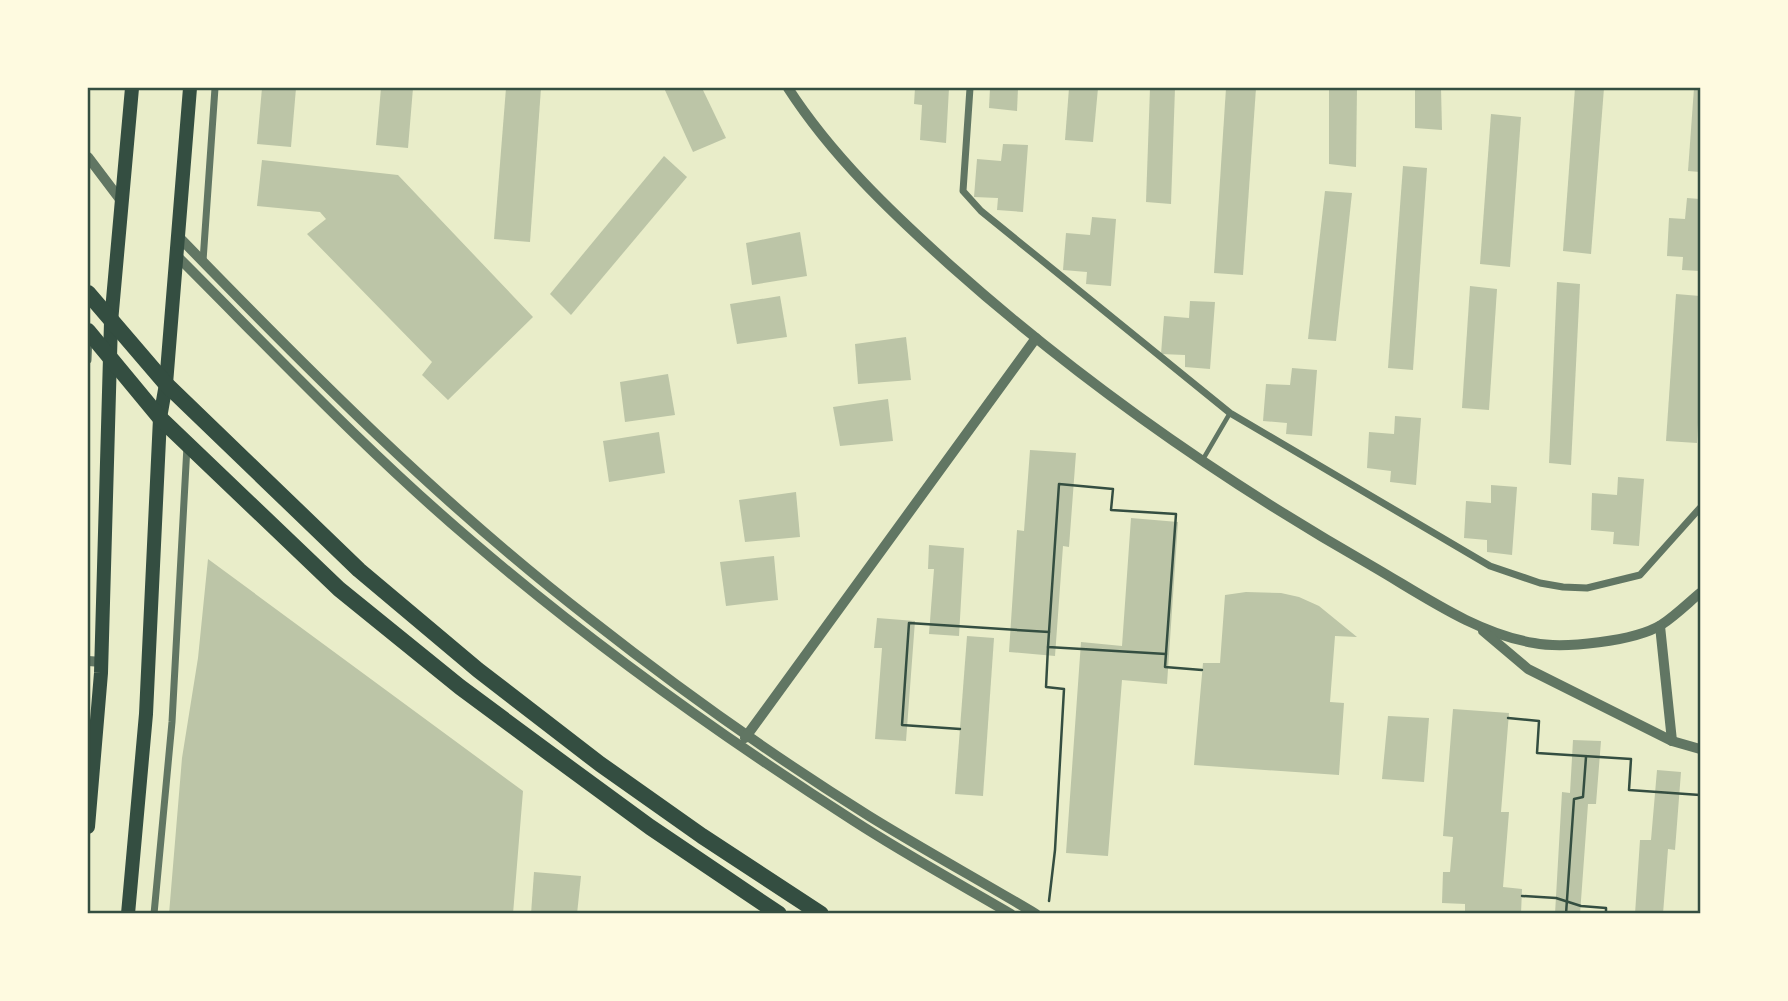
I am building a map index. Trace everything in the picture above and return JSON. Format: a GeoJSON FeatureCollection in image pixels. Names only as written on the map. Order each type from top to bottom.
{"type":"FeatureCollection","features":[{"type":"Feature","properties":{"kind":"highway"},"geometry":{"type":"LineString","coordinates":[[88,293],[166,384],[359,570],[478,670],[600,764],[821,914]]}},
{"type":"Feature","properties":{"kind":"highway"},"geometry":{"type":"LineString","coordinates":[[88,331],[160,418],[339,589],[460,687],[650,827],[779,914]]}},
{"type":"Feature","properties":{"kind":"main road"},"geometry":{"type":"LineString","coordinates":[[88,827],[111,322],[132,88]]}},
{"type":"Feature","properties":{"kind":"main road"},"geometry":{"type":"LineString","coordinates":[[128,914],[146,715],[160,418],[166,384],[190,88]]}},
{"type":"Feature","properties":{"kind":"street"},"geometry":{"type":"LineString","coordinates":[[203,262],[215,88]]}},
{"type":"Feature","properties":{"kind":"street"},"geometry":{"type":"LineString","coordinates":[[788,88],[845,162],[886,206],[1035,338],[1202,461],[1287,517],[1477,627],[1528,669],[1672,741],[1700,749]]}},
{"type":"Feature","properties":{"kind":"street"},"geometry":{"type":"LineString","coordinates":[[970,88],[963,191],[981,211],[1230,413],[1490,566],[1540,583],[1587,588],[1640,575],[1700,508]]}},
{"type":"Feature","properties":{"kind":"street"},"geometry":{"type":"LineString","coordinates":[[88,157],[122,202]]}},
{"type":"Feature","properties":{"kind":"street"},"geometry":{"type":"LineString","coordinates":[[177,236],[360,419],[512,556],[589,619],[748,734],[869,816],[1036,914]]}},
{"type":"Feature","properties":{"kind":"street"},"geometry":{"type":"LineString","coordinates":[[176,255],[364,443],[472,542],[589,636],[739,746],[856,822],[1011,914]]}},
{"type":"Feature","properties":{"kind":"street"},"geometry":{"type":"LineString","coordinates":[[88,331],[88,359]]}},
{"type":"Feature","properties":{"kind":"street"},"geometry":{"type":"LineString","coordinates":[[739,746],[1035,338]]}},
{"type":"Feature","properties":{"kind":"street"},"geometry":{"type":"LineString","coordinates":[[154,914],[172,722],[187,443]]}},
{"type":"Feature","properties":{"kind":"street"},"geometry":{"type":"LineString","coordinates":[[1477,627],[1533,643],[1561,646],[1613,639],[1660,626],[1700,593]]}},
{"type":"Feature","properties":{"kind":"street"},"geometry":{"type":"LineString","coordinates":[[1660,626],[1672,741]]}},
{"type":"Feature","properties":{"kind":"lane"},"geometry":{"type":"LineString","coordinates":[[1202,461],[1230,413]]}},
{"type":"Feature","properties":{"kind":"path"},"geometry":{"type":"LineString","coordinates":[[1049,901],[1055,850],[1064,689],[1046,687],[1059,484],[1113,489],[1111,509],[1176,514],[1166,667],[1202,670]]}},
{"type":"Feature","properties":{"kind":"path"},"geometry":{"type":"LineString","coordinates":[[960,729],[902,725],[909,623],[1049,632]]}},
{"type":"Feature","properties":{"kind":"path"},"geometry":{"type":"LineString","coordinates":[[1048,647],[1166,654]]}},
{"type":"Feature","properties":{"kind":"path"},"geometry":{"type":"LineString","coordinates":[[1508,718],[1539,721],[1536,753],[1631,759],[1629,790],[1700,795]]}},
{"type":"Feature","properties":{"kind":"path"},"geometry":{"type":"LineString","coordinates":[[1566,914],[1574,799],[1583,797],[1586,756]]}},
{"type":"Feature","properties":{"kind":"path"},"geometry":{"type":"LineString","coordinates":[[1522,896],[1556,898],[1581,906],[1606,908],[1606,914]]}},
{"type":"Feature","properties":{"kind":"building"},"geometry":{"type":"Polygon","coordinates":[[[262,88],[296,88],[291,147],[257,144],[262,88]]]}},
{"type":"Feature","properties":{"kind":"building"},"geometry":{"type":"Polygon","coordinates":[[[381,88],[413,88],[408,148],[376,145],[381,88]]]}},
{"type":"Feature","properties":{"kind":"building"},"geometry":{"type":"Polygon","coordinates":[[[506,88],[541,88],[530,242],[494,239],[506,88]]]}},
{"type":"Feature","properties":{"kind":"building"},"geometry":{"type":"Polygon","coordinates":[[[664,88],[702,88],[726,138],[693,152],[664,88]]]}},
{"type":"Feature","properties":{"kind":"building"},"geometry":{"type":"Polygon","coordinates":[[[915,88],[949,88],[946,143],[920,140],[922,105],[914,104],[915,88]]]}},
{"type":"Feature","properties":{"kind":"building"},"geometry":{"type":"Polygon","coordinates":[[[990,88],[1018,88],[1017,111],[989,108],[990,88]]]}},
{"type":"Feature","properties":{"kind":"building"},"geometry":{"type":"Polygon","coordinates":[[[1069,88],[1098,88],[1093,142],[1065,140],[1069,88]]]}},
{"type":"Feature","properties":{"kind":"building"},"geometry":{"type":"Polygon","coordinates":[[[1150,88],[1175,88],[1171,204],[1146,202],[1150,88]]]}},
{"type":"Feature","properties":{"kind":"building"},"geometry":{"type":"Polygon","coordinates":[[[1226,88],[1256,88],[1243,275],[1214,273],[1226,88]]]}},
{"type":"Feature","properties":{"kind":"building"},"geometry":{"type":"Polygon","coordinates":[[[1329,88],[1357,88],[1356,167],[1329,164],[1329,88]]]}},
{"type":"Feature","properties":{"kind":"building"},"geometry":{"type":"Polygon","coordinates":[[[1415,88],[1441,88],[1442,130],[1415,128],[1415,88]]]}},
{"type":"Feature","properties":{"kind":"building"},"geometry":{"type":"Polygon","coordinates":[[[1575,88],[1604,88],[1591,254],[1563,251],[1575,88]]]}},
{"type":"Feature","properties":{"kind":"building"},"geometry":{"type":"Polygon","coordinates":[[[1694,88],[1700,88],[1700,172],[1688,171],[1694,88]]]}},
{"type":"Feature","properties":{"kind":"building"},"geometry":{"type":"Polygon","coordinates":[[[1491,114],[1521,117],[1510,267],[1480,264],[1491,114]]]}},
{"type":"Feature","properties":{"kind":"building"},"geometry":{"type":"Polygon","coordinates":[[[1003,144],[1028,145],[1023,212],[997,210],[998,198],[974,197],[977,159],[1001,161],[1003,144]]]}},
{"type":"Feature","properties":{"kind":"building"},"geometry":{"type":"Polygon","coordinates":[[[664,156],[687,177],[571,315],[550,294],[664,156]]]}},
{"type":"Feature","properties":{"kind":"building"},"geometry":{"type":"Polygon","coordinates":[[[262,160],[398,175],[533,317],[448,400],[422,375],[432,362],[307,234],[326,219],[320,212],[257,206],[262,160]]]}},
{"type":"Feature","properties":{"kind":"building"},"geometry":{"type":"Polygon","coordinates":[[[1403,166],[1427,168],[1413,370],[1388,368],[1403,166]]]}},
{"type":"Feature","properties":{"kind":"building"},"geometry":{"type":"Polygon","coordinates":[[[1325,191],[1352,193],[1336,341],[1308,339],[1325,191]]]}},
{"type":"Feature","properties":{"kind":"building"},"geometry":{"type":"Polygon","coordinates":[[[1687,198],[1700,199],[1700,271],[1682,270],[1683,257],[1667,256],[1669,218],[1685,219],[1687,198]]]}},
{"type":"Feature","properties":{"kind":"building"},"geometry":{"type":"Polygon","coordinates":[[[1092,217],[1116,219],[1111,286],[1086,284],[1087,272],[1063,270],[1066,233],[1090,235],[1092,217]]]}},
{"type":"Feature","properties":{"kind":"building"},"geometry":{"type":"Polygon","coordinates":[[[800,232],[807,276],[752,285],[746,243],[800,232]]]}},
{"type":"Feature","properties":{"kind":"building"},"geometry":{"type":"Polygon","coordinates":[[[1557,282],[1580,284],[1571,465],[1549,463],[1557,282]]]}},
{"type":"Feature","properties":{"kind":"building"},"geometry":{"type":"Polygon","coordinates":[[[1470,286],[1497,289],[1489,410],[1462,408],[1470,286]]]}},
{"type":"Feature","properties":{"kind":"building"},"geometry":{"type":"Polygon","coordinates":[[[1676,294],[1700,296],[1697,443],[1666,441],[1676,294]]]}},
{"type":"Feature","properties":{"kind":"building"},"geometry":{"type":"Polygon","coordinates":[[[780,296],[787,337],[737,344],[730,304],[780,296]]]}},
{"type":"Feature","properties":{"kind":"building"},"geometry":{"type":"Polygon","coordinates":[[[1190,301],[1215,302],[1210,369],[1185,367],[1185,355],[1161,354],[1164,316],[1189,318],[1190,301]]]}},
{"type":"Feature","properties":{"kind":"building"},"geometry":{"type":"Polygon","coordinates":[[[906,337],[911,380],[858,384],[855,344],[906,337]]]}},
{"type":"Feature","properties":{"kind":"building"},"geometry":{"type":"Polygon","coordinates":[[[1292,368],[1317,370],[1312,436],[1286,434],[1287,423],[1263,421],[1266,384],[1290,385],[1292,368]]]}},
{"type":"Feature","properties":{"kind":"building"},"geometry":{"type":"Polygon","coordinates":[[[668,374],[675,415],[625,422],[620,382],[668,374]]]}},
{"type":"Feature","properties":{"kind":"building"},"geometry":{"type":"Polygon","coordinates":[[[888,399],[893,441],[840,446],[833,407],[888,399]]]}},
{"type":"Feature","properties":{"kind":"building"},"geometry":{"type":"Polygon","coordinates":[[[1395,416],[1421,418],[1416,485],[1390,482],[1391,471],[1367,468],[1369,432],[1394,434],[1395,416]]]}},
{"type":"Feature","properties":{"kind":"building"},"geometry":{"type":"Polygon","coordinates":[[[659,432],[665,473],[609,482],[603,441],[659,432]]]}},
{"type":"Feature","properties":{"kind":"building"},"geometry":{"type":"Polygon","coordinates":[[[1030,450],[1076,453],[1069,547],[1063,546],[1055,656],[1009,652],[1017,530],[1024,531],[1030,450]]]}},
{"type":"Feature","properties":{"kind":"building"},"geometry":{"type":"Polygon","coordinates":[[[1618,477],[1644,479],[1639,546],[1613,544],[1614,532],[1591,530],[1592,493],[1617,495],[1618,477]]]}},
{"type":"Feature","properties":{"kind":"building"},"geometry":{"type":"Polygon","coordinates":[[[1491,485],[1517,487],[1512,555],[1487,552],[1487,540],[1464,538],[1466,501],[1491,503],[1491,485]]]}},
{"type":"Feature","properties":{"kind":"building"},"geometry":{"type":"Polygon","coordinates":[[[796,492],[800,537],[745,542],[739,500],[796,492]]]}},
{"type":"Feature","properties":{"kind":"building"},"geometry":{"type":"Polygon","coordinates":[[[1131,518],[1178,522],[1167,684],[1122,680],[1108,856],[1066,853],[1081,642],[1122,646],[1131,518]]]}},
{"type":"Feature","properties":{"kind":"building"},"geometry":{"type":"Polygon","coordinates":[[[929,545],[964,548],[959,636],[929,634],[934,569],[928,569],[929,545]]]}},
{"type":"Feature","properties":{"kind":"building"},"geometry":{"type":"Polygon","coordinates":[[[774,556],[778,600],[726,606],[720,562],[774,556]]]}},
{"type":"Feature","properties":{"kind":"building"},"geometry":{"type":"Polygon","coordinates":[[[208,559],[523,791],[513,914],[169,914],[182,758],[198,658],[208,559]]]}},
{"type":"Feature","properties":{"kind":"building"},"geometry":{"type":"Polygon","coordinates":[[[1246,592],[1281,593],[1299,597],[1319,606],[1357,637],[1335,636],[1330,702],[1344,703],[1339,775],[1194,765],[1203,663],[1220,663],[1225,595],[1246,592]]]}},
{"type":"Feature","properties":{"kind":"building"},"geometry":{"type":"Polygon","coordinates":[[[877,618],[915,621],[906,741],[875,739],[882,648],[874,648],[877,618]]]}},
{"type":"Feature","properties":{"kind":"building"},"geometry":{"type":"Polygon","coordinates":[[[967,636],[994,638],[983,796],[955,794],[967,636]]]}},
{"type":"Feature","properties":{"kind":"building"},"geometry":{"type":"Polygon","coordinates":[[[1453,709],[1509,713],[1501,812],[1509,812],[1503,887],[1522,889],[1521,914],[1465,914],[1465,904],[1442,903],[1443,872],[1450,872],[1453,837],[1443,836],[1453,709]]]}},
{"type":"Feature","properties":{"kind":"building"},"geometry":{"type":"Polygon","coordinates":[[[1388,716],[1429,718],[1424,782],[1382,779],[1388,716]]]}},
{"type":"Feature","properties":{"kind":"building"},"geometry":{"type":"Polygon","coordinates":[[[1573,740],[1601,741],[1596,804],[1588,804],[1580,914],[1555,914],[1562,792],[1570,793],[1573,740]]]}},
{"type":"Feature","properties":{"kind":"building"},"geometry":{"type":"Polygon","coordinates":[[[1657,770],[1681,772],[1675,850],[1668,849],[1663,914],[1635,914],[1640,840],[1651,840],[1657,770]]]}},
{"type":"Feature","properties":{"kind":"building"},"geometry":{"type":"Polygon","coordinates":[[[534,872],[581,876],[577,914],[531,914],[534,872]]]}}]}
